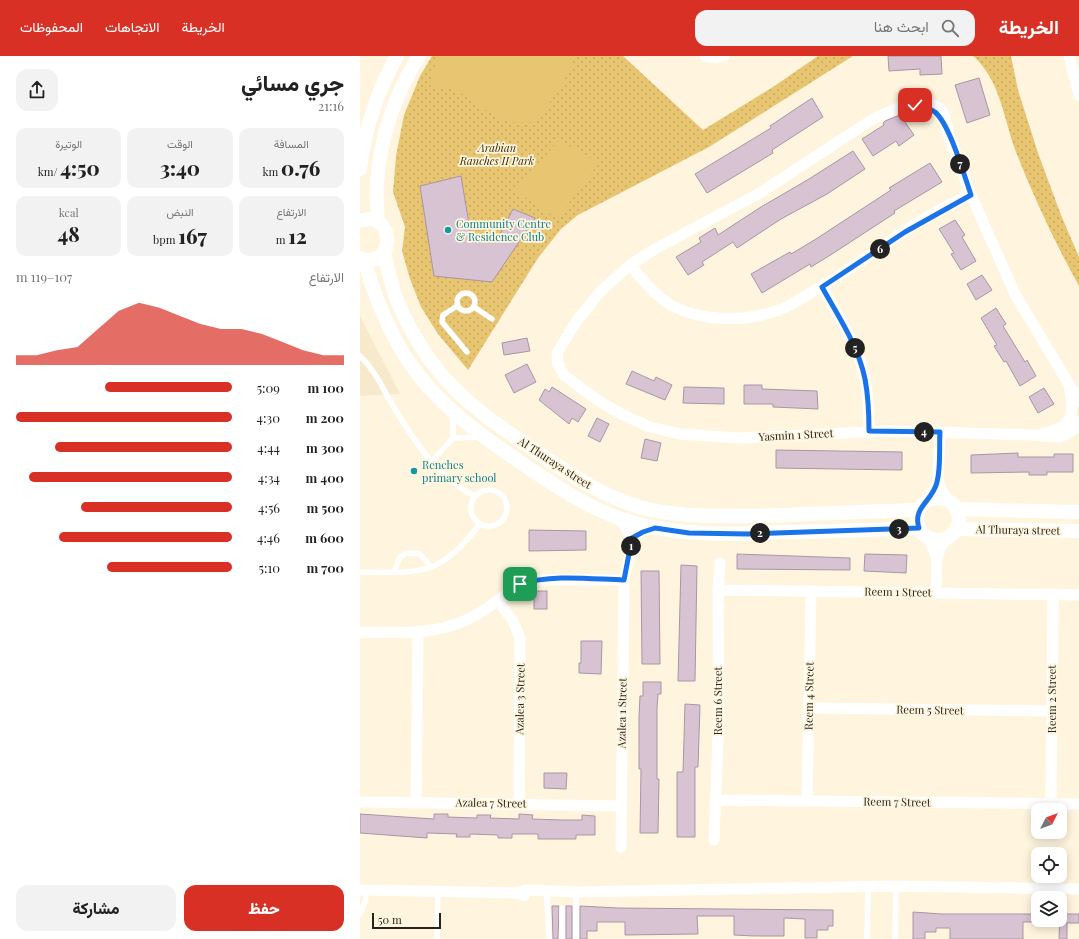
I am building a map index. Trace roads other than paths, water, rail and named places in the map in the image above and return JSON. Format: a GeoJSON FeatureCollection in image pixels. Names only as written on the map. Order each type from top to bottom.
{"type":"FeatureCollection","features":[{"type":"Feature","properties":{"kind":"street"},"geometry":{"type":"LineString","coordinates":[[360,169],[369,121],[378,96],[396,56]]}},
{"type":"Feature","properties":{"kind":"street"},"geometry":{"type":"LineString","coordinates":[[360,221],[367,220],[378,222],[377,182],[382,148],[398,96],[418,56]]}},
{"type":"Feature","properties":{"kind":"street"},"geometry":{"type":"LineString","coordinates":[[705,56],[716,58],[724,56]]}},
{"type":"Feature","properties":{"kind":"street"},"geometry":{"type":"LineString","coordinates":[[1069,56],[1079,95]]}},
{"type":"Feature","properties":{"kind":"street","name":"Yasmin 1 Street"},"geometry":{"type":"LineString","coordinates":[[1079,401],[1015,294],[971,195],[949,134],[944,114],[933,103],[917,100],[901,106],[860,127],[760,193],[630,265],[600,292],[554,350],[551,363],[557,375],[574,383],[623,415],[650,427],[680,434],[738,438],[869,431],[1032,434],[1059,437],[1074,429],[1079,421]]}},
{"type":"Feature","properties":{"kind":"street"},"geometry":{"type":"LineString","coordinates":[[630,265],[655,292],[670,305],[688,312],[724,318],[764,314],[784,308],[822,287],[905,232],[971,195]]}},
{"type":"Feature","properties":{"kind":"street","name":"Al Thuraya street"},"geometry":{"type":"LineString","coordinates":[[378,222],[383,227],[388,240],[384,252],[396,299],[422,347],[454,388],[478,410],[505,430],[583,483],[608,495],[653,510],[687,515],[748,516],[923,505]]}},
{"type":"Feature","properties":{"kind":"street"},"geometry":{"type":"LineString","coordinates":[[362,259],[378,257],[384,252]]}},
{"type":"Feature","properties":{"kind":"street","name":"Al Thuraya street"},"geometry":{"type":"LineString","coordinates":[[362,259],[390,331],[415,371],[448,408],[484,438],[576,499],[618,518],[655,528],[689,533],[924,533]]}},
{"type":"Feature","properties":{"kind":"street"},"geometry":{"type":"LineString","coordinates":[[822,287],[855,348],[861,365],[867,393],[869,431]]}},
{"type":"Feature","properties":{"kind":"street","name":"Yasmin 1 Street"},"geometry":{"type":"LineString","coordinates":[[1032,434],[1052,432],[1062,428],[1069,421],[1073,411],[1068,382]]}},
{"type":"Feature","properties":{"kind":"street"},"geometry":{"type":"LineString","coordinates":[[936,593],[937,559],[941,546],[953,533],[958,523],[952,505],[942,492],[938,481],[940,432]]}},
{"type":"Feature","properties":{"kind":"street"},"geometry":{"type":"LineString","coordinates":[[937,559],[934,547],[924,533],[917,516],[938,481]]}},
{"type":"Feature","properties":{"kind":"street"},"geometry":{"type":"LineString","coordinates":[[923,505],[938,498],[952,505]]}},
{"type":"Feature","properties":{"kind":"street","name":"Al Thuraya street"},"geometry":{"type":"LineString","coordinates":[[952,505],[1079,512]]}},
{"type":"Feature","properties":{"kind":"street"},"geometry":{"type":"LineString","coordinates":[[618,518],[627,527],[632,538],[655,528]]}},
{"type":"Feature","properties":{"kind":"street","name":"Al Thuraya street"},"geometry":{"type":"LineString","coordinates":[[953,533],[1079,531]]}},
{"type":"Feature","properties":{"kind":"street"},"geometry":{"type":"LineString","coordinates":[[924,533],[942,539],[953,533]]}},
{"type":"Feature","properties":{"kind":"street","name":"Azalea 1 Street"},"geometry":{"type":"LineString","coordinates":[[621,846],[624,580],[632,538]]}},
{"type":"Feature","properties":{"kind":"street","name":"Reem 6 Street"},"geometry":{"type":"LineString","coordinates":[[714,840],[719,714],[718,590],[720,563]]}},
{"type":"Feature","properties":{"kind":"street"},"geometry":{"type":"LineString","coordinates":[[360,632],[418,633],[434,631],[462,622],[498,601],[520,584],[533,580],[624,580]]}},
{"type":"Feature","properties":{"kind":"street","name":"Reem 1 Street"},"geometry":{"type":"LineString","coordinates":[[718,590],[1079,595]]}},
{"type":"Feature","properties":{"kind":"street","name":"Reem 4 Street"},"geometry":{"type":"LineString","coordinates":[[807,801],[811,591]]}},
{"type":"Feature","properties":{"kind":"street","name":"Reem 2 Street"},"geometry":{"type":"LineString","coordinates":[[1051,803],[1053,595]]}},
{"type":"Feature","properties":{"kind":"street","name":"Azalea 3 Street"},"geometry":{"type":"LineString","coordinates":[[498,601],[513,622],[520,638],[519,804]]}},
{"type":"Feature","properties":{"kind":"street"},"geometry":{"type":"LineString","coordinates":[[416,803],[418,633]]}},
{"type":"Feature","properties":{"kind":"street","name":"Reem 5 Street"},"geometry":{"type":"LineString","coordinates":[[809,708],[1052,711]]}},
{"type":"Feature","properties":{"kind":"street","name":"Reem 7 Street"},"geometry":{"type":"LineString","coordinates":[[716,800],[1031,804]]}},
{"type":"Feature","properties":{"kind":"street","name":"Azalea 7 Street"},"geometry":{"type":"LineString","coordinates":[[360,802],[621,806]]}},
{"type":"Feature","properties":{"kind":"street","name":"Reem 7 Street"},"geometry":{"type":"LineString","coordinates":[[1067,804],[1079,804]]}},
{"type":"Feature","properties":{"kind":"street"},"geometry":{"type":"LineString","coordinates":[[363,890],[519,893],[525,890],[546,890],[549,894],[576,892],[868,886],[1079,889]]}},
{"type":"Feature","properties":{"kind":"lane"},"geometry":{"type":"LineString","coordinates":[[466,352],[442,322],[443,315],[457,306],[459,296],[465,293],[474,298],[474,307]]}},
{"type":"Feature","properties":{"kind":"lane"},"geometry":{"type":"LineString","coordinates":[[457,306],[465,312],[474,307]]}},
{"type":"Feature","properties":{"kind":"lane"},"geometry":{"type":"LineString","coordinates":[[474,307],[492,319]]}},
{"type":"Feature","properties":{"kind":"lane"},"geometry":{"type":"LineString","coordinates":[[360,356],[373,370],[412,437],[432,461],[453,482],[474,496]]}},
{"type":"Feature","properties":{"kind":"lane"},"geometry":{"type":"LineString","coordinates":[[448,408],[453,423],[453,438]]}},
{"type":"Feature","properties":{"kind":"lane"},"geometry":{"type":"LineString","coordinates":[[432,461],[453,438],[470,436],[484,438]]}},
{"type":"Feature","properties":{"kind":"lane"},"geometry":{"type":"LineString","coordinates":[[488,489],[496,490],[502,494],[506,501],[508,508],[506,516],[502,522],[495,526],[487,527],[480,524],[474,519],[471,511],[471,503],[474,496],[480,491],[488,489]]}},
{"type":"Feature","properties":{"kind":"lane"},"geometry":{"type":"LineString","coordinates":[[360,572],[419,571],[431,567],[458,551],[480,524]]}},
{"type":"Feature","properties":{"kind":"lane"},"geometry":{"type":"LineString","coordinates":[[394,572],[400,557],[406,554],[420,554],[431,567]]}},
{"type":"Feature","properties":{"kind":"lane"},"geometry":{"type":"LineString","coordinates":[[867,939],[868,886]]}},
{"type":"Feature","properties":{"kind":"lane"},"geometry":{"type":"LineString","coordinates":[[895,939],[896,886]]}},
{"type":"Feature","properties":{"kind":"lane"},"geometry":{"type":"LineString","coordinates":[[360,914],[366,900],[363,890]]}},
{"type":"Feature","properties":{"kind":"lane"},"geometry":{"type":"LineString","coordinates":[[437,939],[438,891]]}},
{"type":"Feature","properties":{"kind":"lane"},"geometry":{"type":"LineString","coordinates":[[576,892],[576,939]]}},
{"type":"Feature","properties":{"kind":"lane"},"geometry":{"type":"LineString","coordinates":[[548,939],[549,894]]}},
{"type":"Feature","properties":{"kind":"lane"},"geometry":{"type":"LineString","coordinates":[[562,908],[562,939]]}},
{"type":"Feature","properties":{"kind":"place","name":"Community Centre & Residence Club"},"geometry":{"type":"Point","coordinates":[448,230]}},
{"type":"Feature","properties":{"kind":"place","name":"Renches primary school"},"geometry":{"type":"Point","coordinates":[414,471]}},
{"type":"Feature","properties":{"kind":"park label","name":"Arabian Ranches II Park"},"geometry":{"type":"Point","coordinates":[497,154]}}]}
